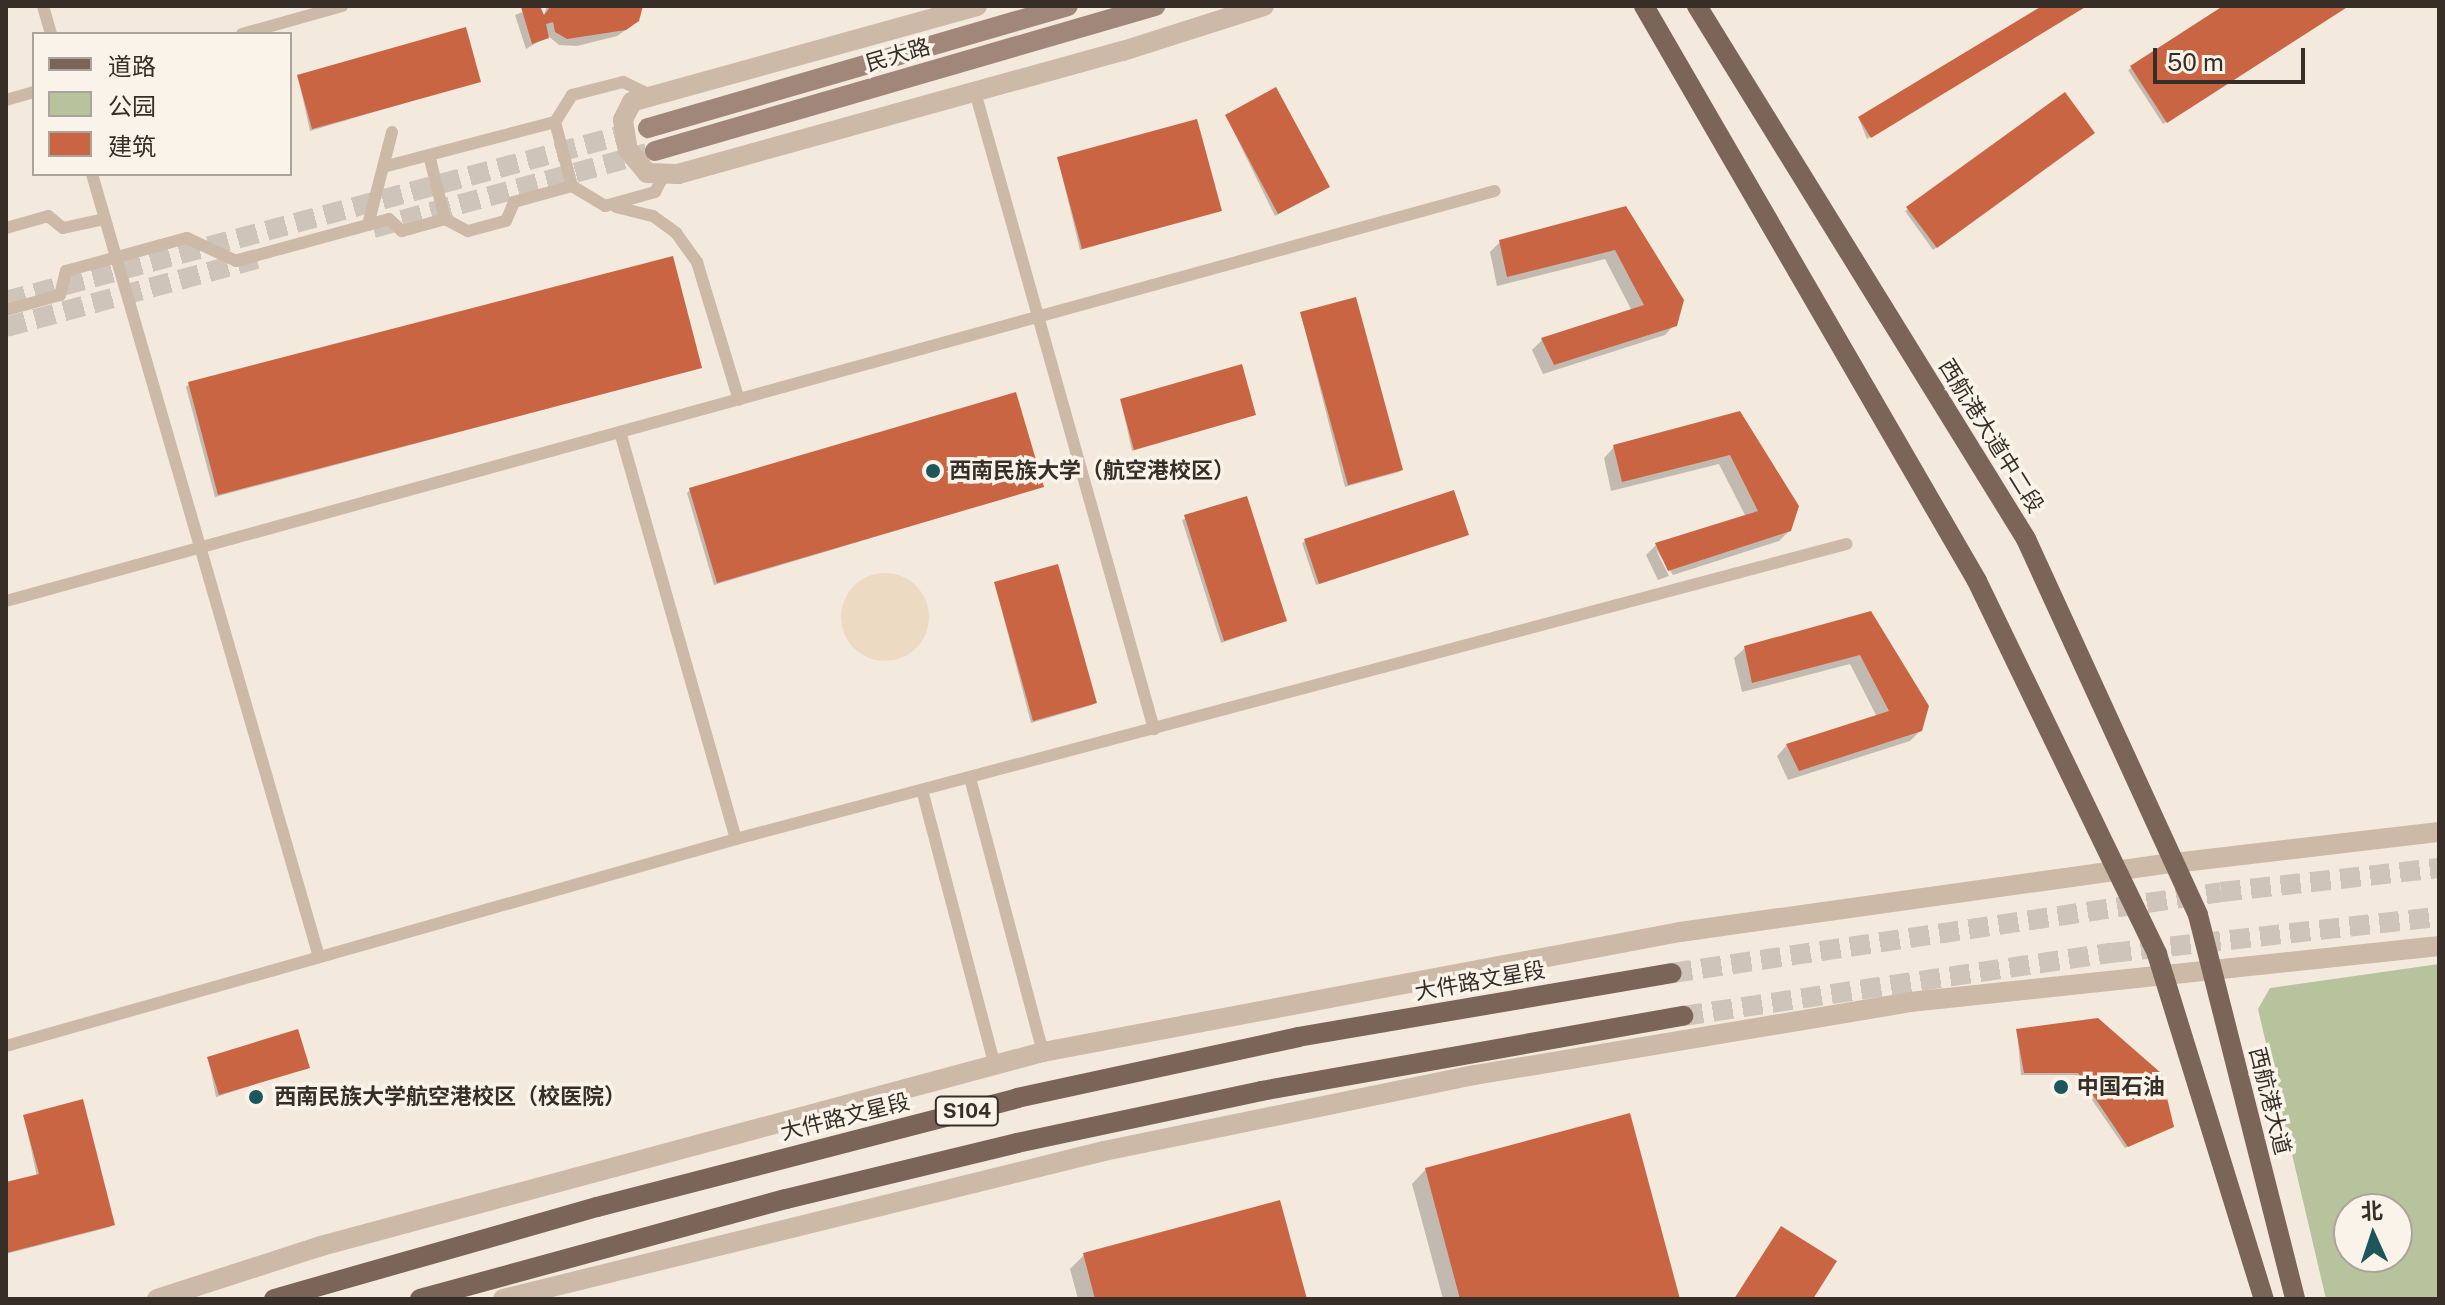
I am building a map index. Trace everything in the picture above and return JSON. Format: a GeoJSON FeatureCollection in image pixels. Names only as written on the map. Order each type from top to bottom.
{"type":"FeatureCollection","features":[{"type":"Feature","properties":{"kind":"main road","name":"民大路"},"geometry":{"type":"LineString","coordinates":[[648,128],[1068,6]]}},
{"type":"Feature","properties":{"kind":"main road","name":"民大路"},"geometry":{"type":"LineString","coordinates":[[655,151],[1155,6]]}},
{"type":"Feature","properties":{"kind":"main road"},"geometry":{"type":"LineString","coordinates":[[1644,6],[1977,581],[2117,871],[2163,972],[2264,1299]]}},
{"type":"Feature","properties":{"kind":"main road","name":"西航港大道中二段"},"geometry":{"type":"LineString","coordinates":[[1697,6],[2026,539],[2198,915]]}},
{"type":"Feature","properties":{"kind":"main road","name":"西航港大道"},"geometry":{"type":"LineString","coordinates":[[2198,915],[2295,1299]]}},
{"type":"Feature","properties":{"kind":"main road","name":"大件路文星段"},"geometry":{"type":"LineString","coordinates":[[274,1299],[597,1207],[1017,1098],[1298,1037],[1672,973]]}},
{"type":"Feature","properties":{"kind":"main road","name":"S104"},"geometry":{"type":"LineString","coordinates":[[420,1299],[786,1199],[1017,1143],[1261,1091],[1683,1016]]}},
{"type":"Feature","properties":{"kind":"street"},"geometry":{"type":"LineString","coordinates":[[969,7],[650,95],[625,111],[624,140],[637,165],[647,173],[664,175],[975,92],[1264,6]]}},
{"type":"Feature","properties":{"kind":"street"},"geometry":{"type":"LineString","coordinates":[[157,1299],[321,1246],[573,1182],[994,1063],[1043,1052],[1680,932],[2174,863],[2439,832]]}},
{"type":"Feature","properties":{"kind":"street"},"geometry":{"type":"LineString","coordinates":[[503,1299],[1104,1151],[1475,1075],[1910,1002],[2163,972],[2439,946]]}},
{"type":"Feature","properties":{"kind":"lane"},"geometry":{"type":"LineString","coordinates":[[43,6],[50,32]]}},
{"type":"Feature","properties":{"kind":"lane"},"geometry":{"type":"LineString","coordinates":[[249,32],[342,6]]}},
{"type":"Feature","properties":{"kind":"lane"},"geometry":{"type":"LineString","coordinates":[[383,167],[555,122],[572,95],[623,82],[650,95]]}},
{"type":"Feature","properties":{"kind":"lane"},"geometry":{"type":"LineString","coordinates":[[975,92],[1154,729]]}},
{"type":"Feature","properties":{"kind":"lane"},"geometry":{"type":"LineString","coordinates":[[6,100],[32,93]]}},
{"type":"Feature","properties":{"kind":"lane"},"geometry":{"type":"LineString","coordinates":[[555,122],[572,186],[605,206],[633,208],[653,216],[676,233],[697,262],[739,400]]}},
{"type":"Feature","properties":{"kind":"lane"},"geometry":{"type":"LineString","coordinates":[[368,225],[392,132]]}},
{"type":"Feature","properties":{"kind":"lane"},"geometry":{"type":"LineString","coordinates":[[429,155],[445,219]]}},
{"type":"Feature","properties":{"kind":"lane"},"geometry":{"type":"LineString","coordinates":[[605,206],[655,192],[664,175]]}},
{"type":"Feature","properties":{"kind":"lane"},"geometry":{"type":"LineString","coordinates":[[93,176],[319,957]]}},
{"type":"Feature","properties":{"kind":"lane"},"geometry":{"type":"LineString","coordinates":[[6,310],[60,295],[66,271],[187,238],[236,261],[389,219],[402,231],[445,219],[468,231],[506,221],[514,202],[572,186]]}},
{"type":"Feature","properties":{"kind":"lane"},"geometry":{"type":"LineString","coordinates":[[6,601],[1495,191]]}},
{"type":"Feature","properties":{"kind":"lane"},"geometry":{"type":"LineString","coordinates":[[6,228],[48,216],[63,228],[105,219]]}},
{"type":"Feature","properties":{"kind":"lane"},"geometry":{"type":"LineString","coordinates":[[620,432],[736,839]]}},
{"type":"Feature","properties":{"kind":"lane"},"geometry":{"type":"LineString","coordinates":[[6,1046],[736,839],[1846,544]]}},
{"type":"Feature","properties":{"kind":"lane"},"geometry":{"type":"LineString","coordinates":[[970,778],[1043,1052]]}},
{"type":"Feature","properties":{"kind":"lane"},"geometry":{"type":"LineString","coordinates":[[922,790],[994,1063]]}},
{"type":"Feature","properties":{"kind":"green space"},"geometry":{"type":"Polygon","coordinates":[[[2439,964],[2439,1299],[2326,1299],[2258,1009],[2270,988],[2439,964]]]}},
{"type":"Feature","properties":{"kind":"shaded area"},"geometry":{"type":"Polygon","coordinates":[[[885,573],[902,577],[916,586],[925,600],[929,617],[925,634],[916,648],[902,657],[885,661],[868,657],[854,648],[845,634],[841,617],[845,600],[854,586],[868,577],[885,573]]]}},
{"type":"Feature","properties":{"kind":"building"},"geometry":{"type":"Polygon","coordinates":[[[540,6],[544,15],[551,6],[643,6],[639,21],[626,30],[567,39],[555,32],[553,22],[546,24],[549,38],[532,44],[521,7],[540,6]]]}},
{"type":"Feature","properties":{"kind":"building"},"geometry":{"type":"Polygon","coordinates":[[[2042,6],[2087,6],[1871,138],[1858,117],[2042,6]]]}},
{"type":"Feature","properties":{"kind":"building"},"geometry":{"type":"Polygon","coordinates":[[[2223,6],[2349,6],[2167,123],[2130,66],[2223,6]]]}},
{"type":"Feature","properties":{"kind":"building"},"geometry":{"type":"Polygon","coordinates":[[[466,27],[481,82],[312,129],[297,75],[466,27]]]}},
{"type":"Feature","properties":{"kind":"building"},"geometry":{"type":"Polygon","coordinates":[[[1276,87],[1330,187],[1278,214],[1225,115],[1276,87]]]}},
{"type":"Feature","properties":{"kind":"building"},"geometry":{"type":"Polygon","coordinates":[[[2065,92],[2095,133],[1937,248],[1906,207],[2065,92]]]}},
{"type":"Feature","properties":{"kind":"building"},"geometry":{"type":"Polygon","coordinates":[[[1197,119],[1222,211],[1082,249],[1057,157],[1197,119]]]}},
{"type":"Feature","properties":{"kind":"building"},"geometry":{"type":"Polygon","coordinates":[[[1626,206],[1684,300],[1677,326],[1554,365],[1541,338],[1644,305],[1615,250],[1507,277],[1499,240],[1626,206]]]}},
{"type":"Feature","properties":{"kind":"building"},"geometry":{"type":"Polygon","coordinates":[[[673,256],[702,368],[218,495],[188,382],[673,256]]]}},
{"type":"Feature","properties":{"kind":"building"},"geometry":{"type":"Polygon","coordinates":[[[1356,297],[1403,470],[1348,485],[1300,312],[1356,297]]]}},
{"type":"Feature","properties":{"kind":"building"},"geometry":{"type":"Polygon","coordinates":[[[1242,364],[1256,415],[1134,450],[1120,399],[1242,364]]]}},
{"type":"Feature","properties":{"kind":"building"},"geometry":{"type":"Polygon","coordinates":[[[1016,392],[1044,487],[717,583],[689,488],[1016,392]]]}},
{"type":"Feature","properties":{"kind":"building"},"geometry":{"type":"Polygon","coordinates":[[[1740,411],[1799,506],[1791,531],[1668,571],[1655,543],[1758,511],[1730,455],[1622,482],[1613,445],[1740,411]]]}},
{"type":"Feature","properties":{"kind":"building"},"geometry":{"type":"Polygon","coordinates":[[[1454,490],[1469,535],[1319,584],[1304,539],[1454,490]]]}},
{"type":"Feature","properties":{"kind":"building"},"geometry":{"type":"Polygon","coordinates":[[[1247,496],[1287,621],[1224,641],[1184,515],[1247,496]]]}},
{"type":"Feature","properties":{"kind":"building"},"geometry":{"type":"Polygon","coordinates":[[[1058,564],[1097,703],[1033,721],[994,582],[1058,564]]]}},
{"type":"Feature","properties":{"kind":"building"},"geometry":{"type":"Polygon","coordinates":[[[1871,611],[1929,706],[1922,731],[1799,771],[1786,744],[1889,711],[1860,655],[1752,683],[1744,646],[1871,611]]]}},
{"type":"Feature","properties":{"kind":"building"},"geometry":{"type":"Polygon","coordinates":[[[2098,1018],[2161,1073],[2174,1127],[2128,1147],[2078,1073],[2024,1073],[2016,1029],[2098,1018]]]}},
{"type":"Feature","properties":{"kind":"building"},"geometry":{"type":"Polygon","coordinates":[[[298,1029],[310,1068],[219,1095],[207,1057],[298,1029]]]}},
{"type":"Feature","properties":{"kind":"building"},"geometry":{"type":"Polygon","coordinates":[[[83,1099],[115,1225],[6,1253],[6,1182],[39,1174],[23,1115],[83,1099]]]}},
{"type":"Feature","properties":{"kind":"building"},"geometry":{"type":"Polygon","coordinates":[[[1630,1113],[1680,1299],[1460,1299],[1425,1168],[1630,1113]]]}},
{"type":"Feature","properties":{"kind":"building"},"geometry":{"type":"Polygon","coordinates":[[[1280,1200],[1307,1299],[1095,1299],[1083,1253],[1280,1200]]]}},
{"type":"Feature","properties":{"kind":"building"},"geometry":{"type":"Polygon","coordinates":[[[1781,1226],[1837,1261],[1813,1299],[1734,1299],[1781,1226]]]}},
{"type":"Feature","properties":{"kind":"tunnel"},"geometry":{"type":"LineString","coordinates":[[6,301],[648,128]]}},
{"type":"Feature","properties":{"kind":"tunnel"},"geometry":{"type":"LineString","coordinates":[[373,228],[647,153]]}},
{"type":"Feature","properties":{"kind":"tunnel"},"geometry":{"type":"LineString","coordinates":[[6,327],[257,259]]}},
{"type":"Feature","properties":{"kind":"tunnel"},"geometry":{"type":"LineString","coordinates":[[1672,973],[2221,892],[2439,868]]}},
{"type":"Feature","properties":{"kind":"tunnel"},"geometry":{"type":"LineString","coordinates":[[1683,1016],[2111,953],[2439,917]]}},
{"type":"Feature","properties":{"kind":"place","name":"西南民族大学（航空港校区）"},"geometry":{"type":"Point","coordinates":[933,471]}},
{"type":"Feature","properties":{"kind":"place","name":"中国石油"},"geometry":{"type":"Point","coordinates":[2061,1087]}},
{"type":"Feature","properties":{"kind":"place","name":"西南民族大学航空港校区（校医院）"},"geometry":{"type":"Point","coordinates":[256,1097]}}]}
